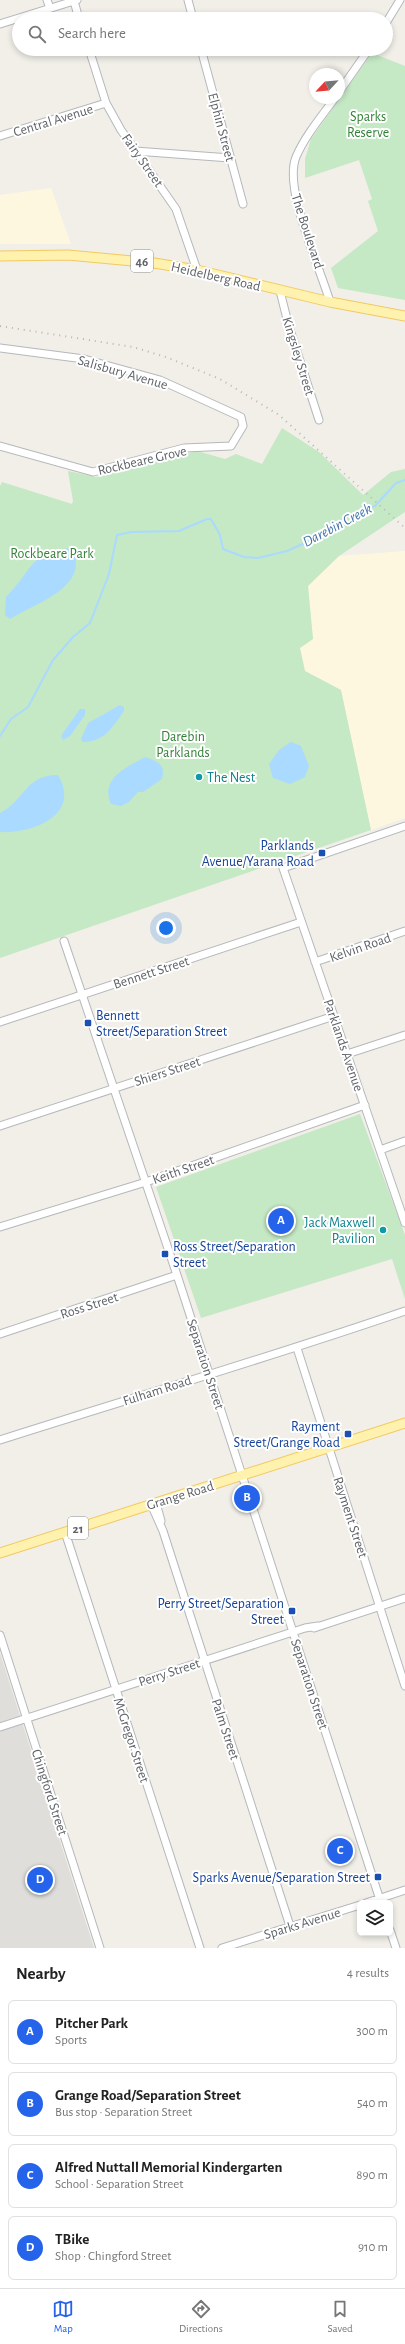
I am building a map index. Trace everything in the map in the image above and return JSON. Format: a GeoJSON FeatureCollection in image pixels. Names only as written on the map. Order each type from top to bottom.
{"type":"FeatureCollection","features":[{"type":"Feature","properties":{"kind":"main road","name":"Heidelberg Road"},"geometry":{"type":"LineString","coordinates":[[0,256],[68,255],[154,262],[197,270],[330,302],[405,316]]}},
{"type":"Feature","properties":{"kind":"main road","name":"Grange Road"},"geometry":{"type":"LineString","coordinates":[[0,1553],[405,1423]]}},
{"type":"Feature","properties":{"kind":"street"},"geometry":{"type":"LineString","coordinates":[[48,0],[50,8]]}},
{"type":"Feature","properties":{"kind":"street"},"geometry":{"type":"LineString","coordinates":[[188,0],[191,12]]}},
{"type":"Feature","properties":{"kind":"street"},"geometry":{"type":"LineString","coordinates":[[393,12],[400,0]]}},
{"type":"Feature","properties":{"kind":"street"},"geometry":{"type":"LineString","coordinates":[[38,12],[76,1],[78,12]]}},
{"type":"Feature","properties":{"kind":"street"},"geometry":{"type":"LineString","coordinates":[[0,24],[12,20]]}},
{"type":"Feature","properties":{"kind":"street","name":"Fairy Street"},"geometry":{"type":"LineString","coordinates":[[91,56],[106,103],[135,151],[176,209],[197,270]]}},
{"type":"Feature","properties":{"kind":"street","name":"Elphin Street"},"geometry":{"type":"LineString","coordinates":[[203,56],[243,204]]}},
{"type":"Feature","properties":{"kind":"street"},"geometry":{"type":"LineString","coordinates":[[345,83],[362,56]]}},
{"type":"Feature","properties":{"kind":"street","name":"Central Avenue"},"geometry":{"type":"LineString","coordinates":[[0,136],[106,103]]}},
{"type":"Feature","properties":{"kind":"street","name":"The Boulevard"},"geometry":{"type":"LineString","coordinates":[[330,302],[295,197],[292,176],[296,158],[307,138],[331,104]]}},
{"type":"Feature","properties":{"kind":"street"},"geometry":{"type":"LineString","coordinates":[[135,151],[230,158]]}},
{"type":"Feature","properties":{"kind":"street","name":"Kingsley Street"},"geometry":{"type":"LineString","coordinates":[[280,291],[319,420]]}},
{"type":"Feature","properties":{"kind":"street","name":"Salisbury Avenue"},"geometry":{"type":"LineString","coordinates":[[0,348],[84,359],[160,380],[241,417]]}},
{"type":"Feature","properties":{"kind":"street","name":"Rockbeare Grove"},"geometry":{"type":"LineString","coordinates":[[0,446],[93,472],[184,448],[231,446],[243,426],[241,417]]}},
{"type":"Feature","properties":{"kind":"street","name":"Parklands Avenue"},"geometry":{"type":"LineString","coordinates":[[405,826],[283,868],[405,1223]]}},
{"type":"Feature","properties":{"kind":"street","name":"Bennett Street"},"geometry":{"type":"LineString","coordinates":[[0,1022],[301,922]]}},
{"type":"Feature","properties":{"kind":"street","name":"Kelvin Road"},"geometry":{"type":"LineString","coordinates":[[315,962],[405,931]]}},
{"type":"Feature","properties":{"kind":"street","name":"Separation Street"},"geometry":{"type":"LineString","coordinates":[[64,941],[115,1088],[243,1475],[380,1900]]}},
{"type":"Feature","properties":{"kind":"street","name":"Shiers Street"},"geometry":{"type":"LineString","coordinates":[[0,1126],[334,1016]]}},
{"type":"Feature","properties":{"kind":"street"},"geometry":{"type":"LineString","coordinates":[[347,1054],[405,1035]]}},
{"type":"Feature","properties":{"kind":"street","name":"Keith Street"},"geometry":{"type":"LineString","coordinates":[[0,1228],[146,1182],[365,1105]]}},
{"type":"Feature","properties":{"kind":"street"},"geometry":{"type":"LineString","coordinates":[[380,1150],[405,1141]]}},
{"type":"Feature","properties":{"kind":"street","name":"Ross Street"},"geometry":{"type":"LineString","coordinates":[[0,1334],[177,1275]]}},
{"type":"Feature","properties":{"kind":"street","name":"Fulham Road"},"geometry":{"type":"LineString","coordinates":[[0,1440],[209,1373],[297,1348],[405,1312]]}},
{"type":"Feature","properties":{"kind":"street","name":"Rayment Street"},"geometry":{"type":"LineString","coordinates":[[297,1348],[405,1686]]}},
{"type":"Feature","properties":{"kind":"street","name":"Palm Street"},"geometry":{"type":"LineString","coordinates":[[154,1503],[290,1926]]}},
{"type":"Feature","properties":{"kind":"street","name":"McGregor Street"},"geometry":{"type":"LineString","coordinates":[[65,1532],[115,1690],[200,1948]]}},
{"type":"Feature","properties":{"kind":"street","name":"Perry Street"},"geometry":{"type":"LineString","coordinates":[[0,1727],[204,1661],[294,1634],[305,1628],[318,1626],[405,1598]]}},
{"type":"Feature","properties":{"kind":"street","name":"Chingford Street"},"geometry":{"type":"LineString","coordinates":[[0,1635],[100,1948]]}},
{"type":"Feature","properties":{"kind":"street"},"geometry":{"type":"LineString","coordinates":[[382,1900],[405,1890]]}},
{"type":"Feature","properties":{"kind":"street","name":"Sparks Avenue"},"geometry":{"type":"LineString","coordinates":[[222,1948],[357,1906]]}},
{"type":"Feature","properties":{"kind":"street"},"geometry":{"type":"LineString","coordinates":[[392,1936],[396,1948]]}},
{"type":"Feature","properties":{"kind":"shaded area"},"geometry":{"type":"Polygon","coordinates":[[[51,188],[71,244],[0,244],[0,195],[51,188]]]}},
{"type":"Feature","properties":{"kind":"shaded area"},"geometry":{"type":"Polygon","coordinates":[[[405,551],[405,818],[371,830],[341,690],[305,671],[300,648],[313,639],[308,586],[339,556],[405,551]]]}},
{"type":"Feature","properties":{"kind":"shaded area"},"geometry":{"type":"Polygon","coordinates":[[[0,1653],[94,1948],[0,1948],[0,1653]]]}},
{"type":"Feature","properties":{"kind":"shaded area"},"geometry":{"type":"Polygon","coordinates":[[[348,1841],[353,1854],[349,1856],[352,1862],[343,1865],[341,1858],[332,1861],[328,1848],[348,1841]]]}},
{"type":"Feature","properties":{"kind":"green space","name":"Sparks Reserve"},"geometry":{"type":"Polygon","coordinates":[[[370,56],[380,56],[405,66],[405,300],[338,288],[331,268],[378,231],[368,201],[372,199],[359,160],[305,178],[305,159],[311,139],[336,104],[345,104],[345,91],[370,56]]]}},
{"type":"Feature","properties":{"kind":"green space","name":"Darebin Parklands"},"geometry":{"type":"Polygon","coordinates":[[[282,428],[319,452],[363,495],[391,472],[405,469],[405,512],[339,556],[308,586],[313,639],[300,648],[305,671],[341,690],[371,830],[0,958],[0,486],[2,482],[72,504],[73,501],[68,471],[96,477],[197,451],[225,459],[236,454],[262,464],[282,428]]]}},
{"type":"Feature","properties":{"kind":"green space"},"geometry":{"type":"Polygon","coordinates":[[[360,1114],[405,1235],[405,1299],[392,1259],[201,1318],[156,1187],[360,1114]]]}},
{"type":"Feature","properties":{"kind":"water"},"geometry":{"type":"Polygon","coordinates":[[[71,548],[76,561],[74,573],[68,583],[46,600],[10,619],[5,615],[6,597],[32,564],[46,554],[57,550],[71,548]]]}},
{"type":"Feature","properties":{"kind":"water"},"geometry":{"type":"Polygon","coordinates":[[[120,705],[124,707],[124,711],[108,732],[97,739],[83,742],[81,739],[88,723],[120,705]]]}},
{"type":"Feature","properties":{"kind":"water"},"geometry":{"type":"Polygon","coordinates":[[[80,709],[85,709],[85,715],[70,736],[63,740],[61,736],[80,709]]]}},
{"type":"Feature","properties":{"kind":"water"},"geometry":{"type":"Polygon","coordinates":[[[291,742],[301,746],[309,766],[305,777],[290,784],[273,778],[269,764],[279,750],[291,742]]]}},
{"type":"Feature","properties":{"kind":"water"},"geometry":{"type":"Polygon","coordinates":[[[145,757],[160,764],[163,770],[162,779],[143,792],[138,792],[129,802],[121,806],[111,804],[108,795],[109,788],[116,775],[145,757]]]}},
{"type":"Feature","properties":{"kind":"water"},"geometry":{"type":"Polygon","coordinates":[[[58,775],[64,789],[64,801],[59,811],[50,819],[26,830],[0,832],[0,813],[15,802],[31,784],[38,779],[58,775]]]}},
{"type":"Feature","properties":{"kind":"waterway","name":"Darebin Creek"},"geometry":{"type":"LineString","coordinates":[[0,736],[11,719],[28,707],[53,660],[73,637],[90,623],[109,574],[117,535],[131,532],[179,531],[207,519],[211,519],[220,535],[223,549],[244,557],[258,558],[287,551],[325,534],[345,517],[375,506],[396,483],[405,480]]}},
{"type":"Feature","properties":{"kind":"railway"},"geometry":{"type":"LineString","coordinates":[[0,326],[133,347],[166,357],[220,379],[279,415],[405,528]]}},
{"type":"Feature","properties":{"kind":"place","name":"The Nest"},"geometry":{"type":"Point","coordinates":[199,777]}},
{"type":"Feature","properties":{"kind":"place","name":"Parklands Avenue/Yarana Road"},"geometry":{"type":"Point","coordinates":[322,853]}},
{"type":"Feature","properties":{"kind":"place","name":"Bennett Street/Separation Street"},"geometry":{"type":"Point","coordinates":[88,1023]}},
{"type":"Feature","properties":{"kind":"place","name":"Pitcher Park"},"geometry":{"type":"Point","coordinates":[281,1221]}},
{"type":"Feature","properties":{"kind":"place","name":"Jack Maxwell Pavilion"},"geometry":{"type":"Point","coordinates":[383,1230]}},
{"type":"Feature","properties":{"kind":"place","name":"Ross Street/Separation Street"},"geometry":{"type":"Point","coordinates":[165,1254]}},
{"type":"Feature","properties":{"kind":"place","name":"Rayment Street/Grange Road"},"geometry":{"type":"Point","coordinates":[348,1434]}},
{"type":"Feature","properties":{"kind":"place","name":"Grange Road/Separation Street"},"geometry":{"type":"Point","coordinates":[247,1498]}},
{"type":"Feature","properties":{"kind":"place","name":"Perry Street/Separation Street"},"geometry":{"type":"Point","coordinates":[292,1611]}},
{"type":"Feature","properties":{"kind":"place","name":"Alfred Nuttall Memorial Kindergarten"},"geometry":{"type":"Point","coordinates":[340,1851]}},
{"type":"Feature","properties":{"kind":"place","name":"Sparks Avenue/Separation Street"},"geometry":{"type":"Point","coordinates":[378,1877]}},
{"type":"Feature","properties":{"kind":"place","name":"TBike"},"geometry":{"type":"Point","coordinates":[40,1880]}},
{"type":"Feature","properties":{"kind":"park label","name":"Rockbeare Park"},"geometry":{"type":"Point","coordinates":[52,553]}}]}
